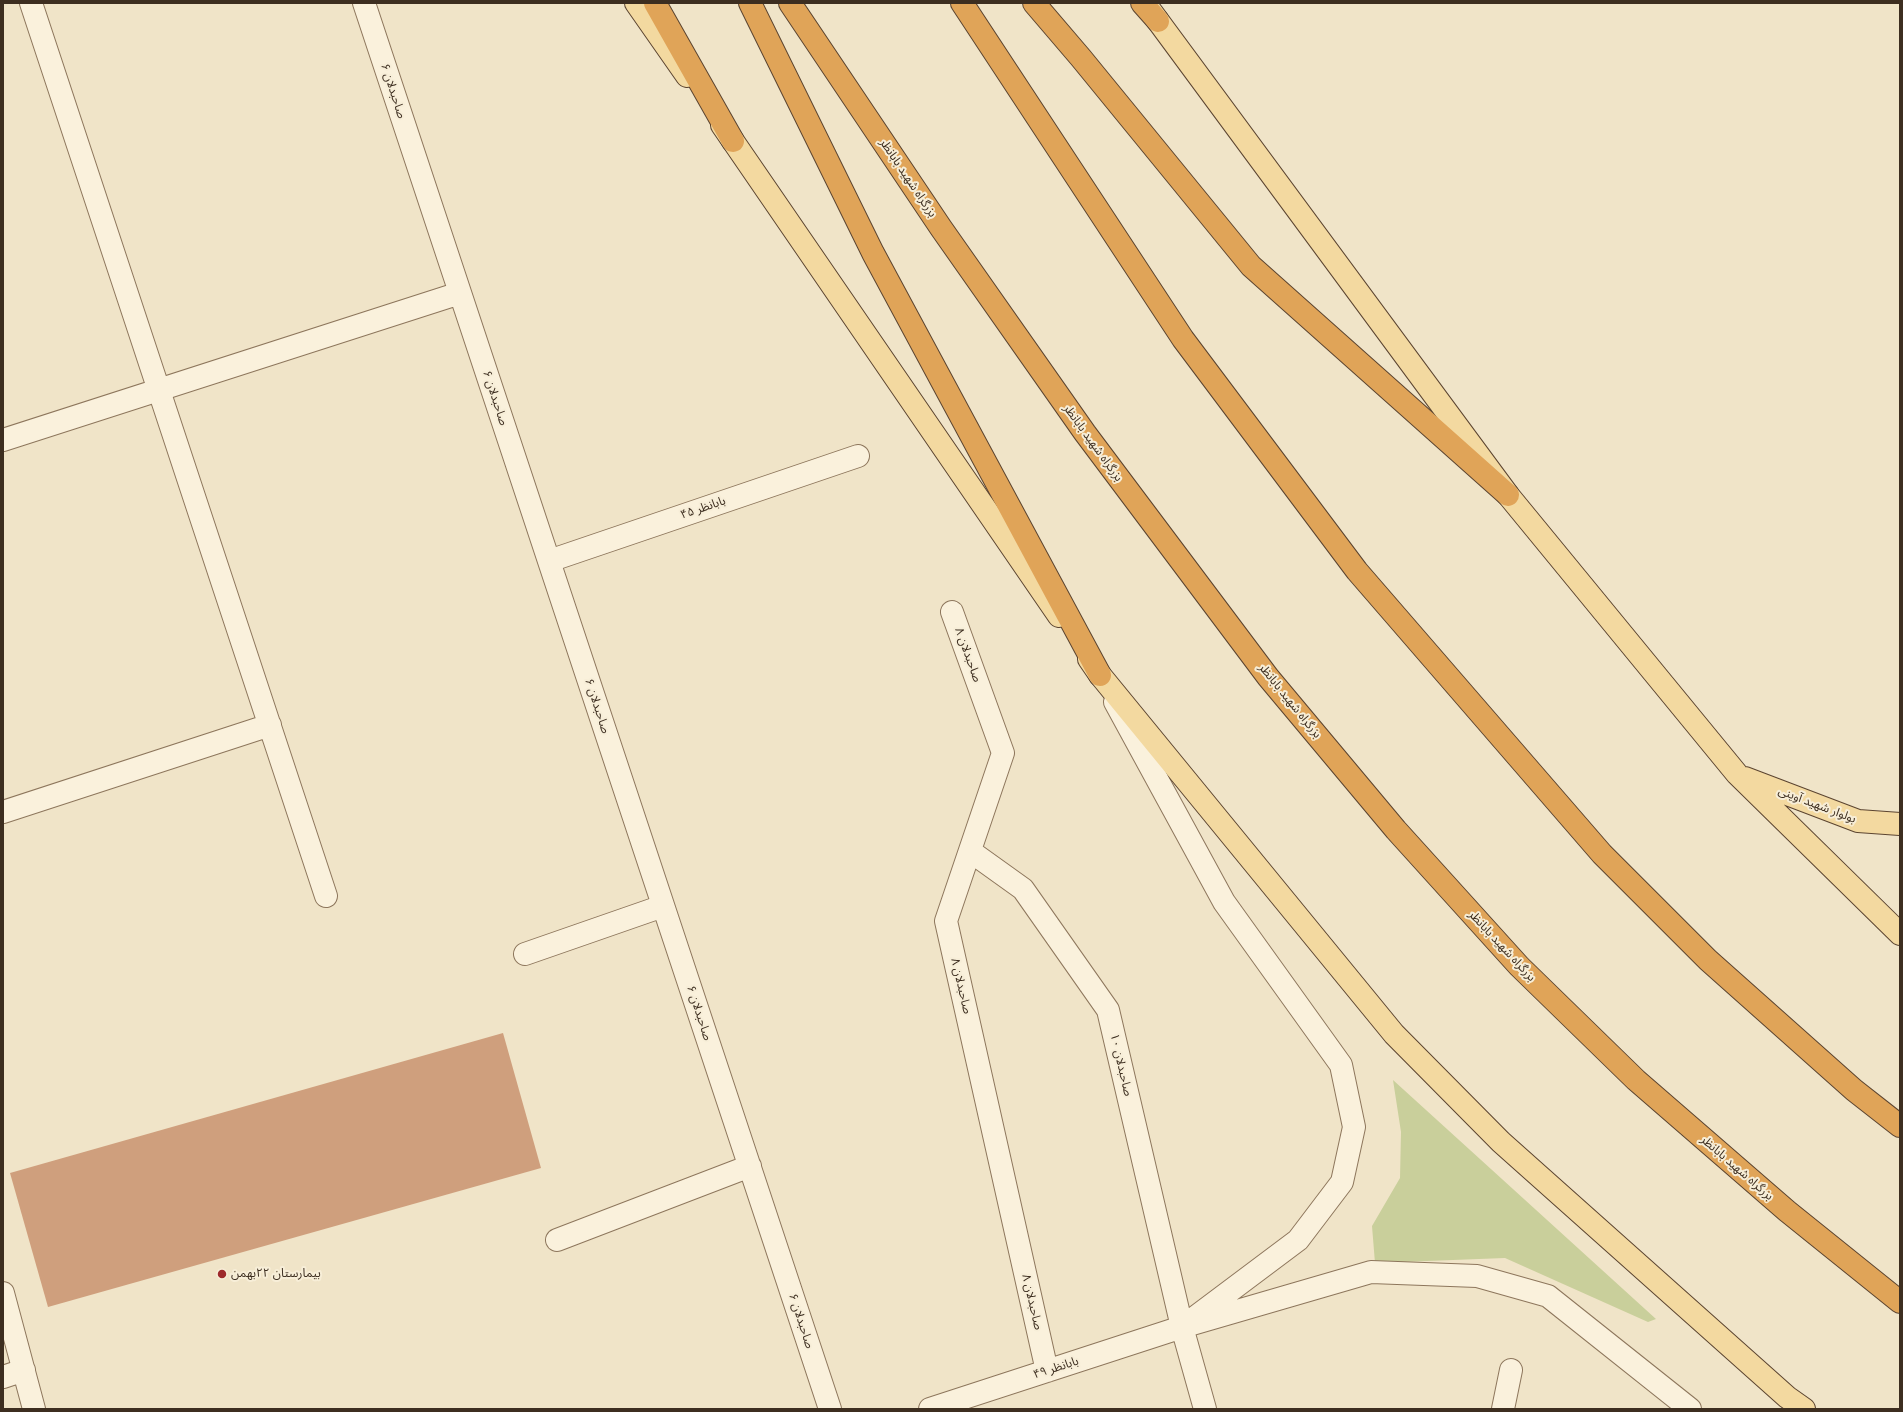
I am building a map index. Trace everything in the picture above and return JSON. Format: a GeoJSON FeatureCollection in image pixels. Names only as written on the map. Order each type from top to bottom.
{"type":"FeatureCollection","features":[{"type":"Feature","properties":{"kind":"highway"},"geometry":{"type":"LineString","coordinates":[[655,3],[733,140]]}},
{"type":"Feature","properties":{"kind":"highway"},"geometry":{"type":"LineString","coordinates":[[750,3],[873,253],[1100,675]]}},
{"type":"Feature","properties":{"kind":"highway","name":"بزرگراه شهید بابانظر"},"geometry":{"type":"LineString","coordinates":[[790,3],[942,228],[1085,433],[1268,677],[1396,830],[1519,966],[1636,1080],[1787,1211],[1900,1302]]}},
{"type":"Feature","properties":{"kind":"highway"},"geometry":{"type":"LineString","coordinates":[[962,3],[1184,339],[1357,571],[1602,854],[1708,960],[1854,1090],[1900,1126]]}},
{"type":"Feature","properties":{"kind":"highway"},"geometry":{"type":"LineString","coordinates":[[1034,3],[1082,58],[1251,266],[1508,495]]}},
{"type":"Feature","properties":{"kind":"highway"},"geometry":{"type":"LineString","coordinates":[[1143,3],[1158,21]]}},
{"type":"Feature","properties":{"kind":"main road"},"geometry":{"type":"LineString","coordinates":[[636,3],[733,140],[1100,675],[1394,1034],[1501,1142],[1787,1397],[1804,1409]]}},
{"type":"Feature","properties":{"kind":"main road"},"geometry":{"type":"LineString","coordinates":[[1158,21],[1508,495],[1737,774],[1900,934]]}},
{"type":"Feature","properties":{"kind":"main road","name":"بولوار شهید آوینی"},"geometry":{"type":"LineString","coordinates":[[1737,774],[1858,821],[1900,824]]}},
{"type":"Feature","properties":{"kind":"street"},"geometry":{"type":"LineString","coordinates":[[31,3],[326,896]]}},
{"type":"Feature","properties":{"kind":"street","name":"صاحبدلان ۶"},"geometry":{"type":"LineString","coordinates":[[364,3],[830,1409]]}},
{"type":"Feature","properties":{"kind":"street"},"geometry":{"type":"LineString","coordinates":[[3,440],[460,293]]}},
{"type":"Feature","properties":{"kind":"street","name":"بابانظر ۴۵"},"geometry":{"type":"LineString","coordinates":[[549,561],[858,456]]}},
{"type":"Feature","properties":{"kind":"street","name":"صاحبدلان ۸"},"geometry":{"type":"LineString","coordinates":[[952,612],[1003,753],[946,921],[1047,1371]]}},
{"type":"Feature","properties":{"kind":"street"},"geometry":{"type":"LineString","coordinates":[[1100,675],[1224,902],[1341,1065],[1354,1127],[1342,1182],[1298,1240],[1182,1327]]}},
{"type":"Feature","properties":{"kind":"street"},"geometry":{"type":"LineString","coordinates":[[3,812],[270,725]]}},
{"type":"Feature","properties":{"kind":"street","name":"صاحبدلان ۱۰"},"geometry":{"type":"LineString","coordinates":[[970,851],[1023,889],[1108,1010],[1182,1327],[1205,1409]]}},
{"type":"Feature","properties":{"kind":"street"},"geometry":{"type":"LineString","coordinates":[[525,954],[663,906]]}},
{"type":"Feature","properties":{"kind":"street"},"geometry":{"type":"LineString","coordinates":[[557,1240],[750,1166]]}},
{"type":"Feature","properties":{"kind":"street","name":"بابانظر ۴۹"},"geometry":{"type":"LineString","coordinates":[[930,1409],[1182,1327],[1371,1272],[1477,1276],[1548,1296],[1690,1409]]}},
{"type":"Feature","properties":{"kind":"street"},"geometry":{"type":"LineString","coordinates":[[3,1293],[34,1409]]}},
{"type":"Feature","properties":{"kind":"street"},"geometry":{"type":"LineString","coordinates":[[3,1377],[24,1370]]}},
{"type":"Feature","properties":{"kind":"street"},"geometry":{"type":"LineString","coordinates":[[1503,1409],[1511,1370]]}},
{"type":"Feature","properties":{"kind":"green space"},"geometry":{"type":"Polygon","coordinates":[[[1393,1080],[1656,1319],[1648,1322],[1505,1258],[1375,1263],[1372,1226],[1400,1178],[1401,1132],[1393,1080]]]}},
{"type":"Feature","properties":{"kind":"building"},"geometry":{"type":"Polygon","coordinates":[[[503,1033],[541,1168],[48,1307],[10,1173],[503,1033]]]}},
{"type":"Feature","properties":{"kind":"place","name":"بيمارستان ٢٢بهمن"},"geometry":{"type":"Point","coordinates":[222,1274]}}]}
